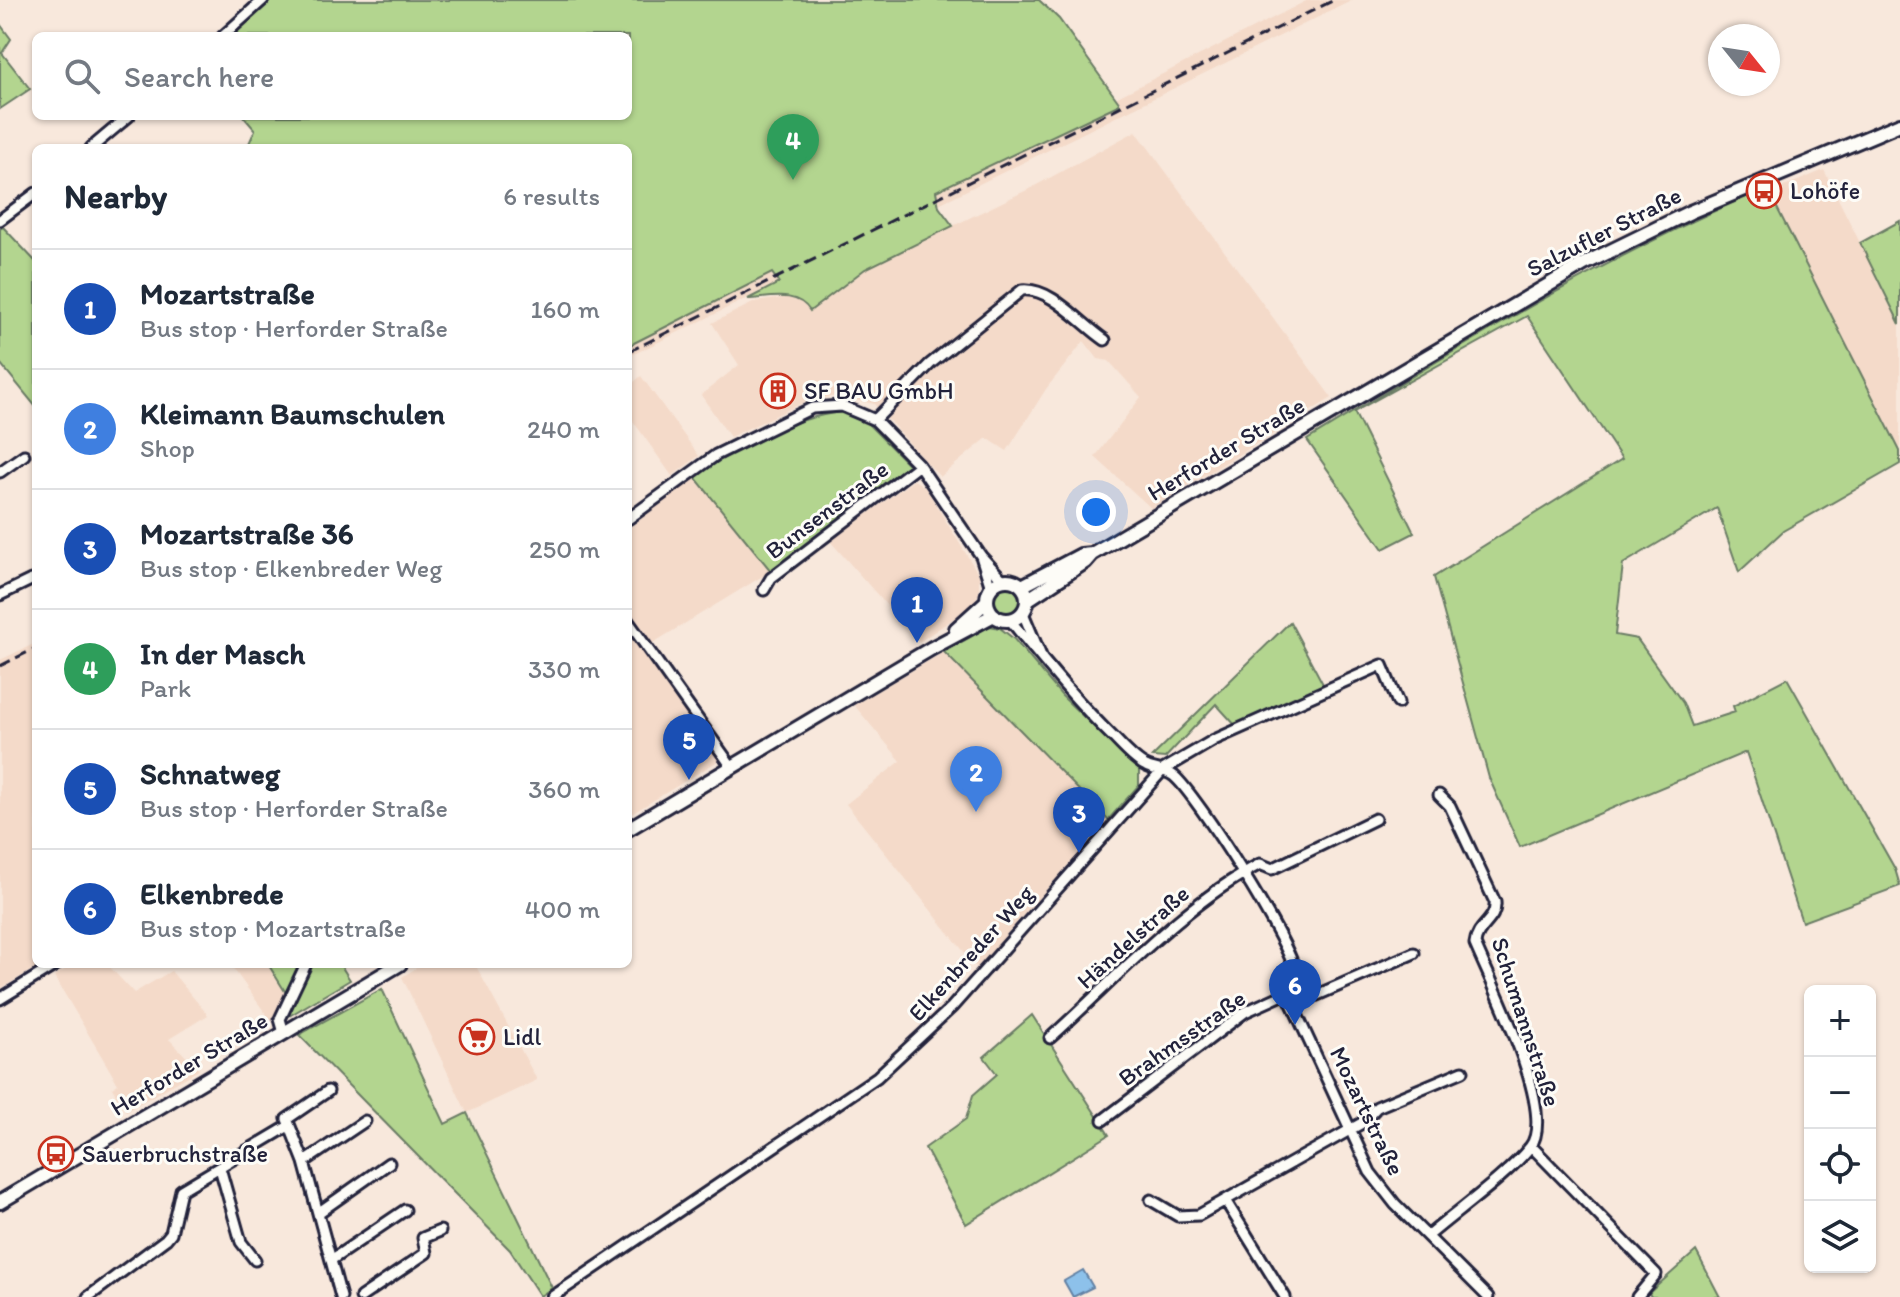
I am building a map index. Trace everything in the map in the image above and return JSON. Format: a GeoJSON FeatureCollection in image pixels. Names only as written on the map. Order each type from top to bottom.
{"type":"FeatureCollection","features":[{"type":"Feature","properties":{"kind":"main road","name":"Salzufler Straße"},"geometry":{"type":"LineString","coordinates":[[1342,406],[1550,284],[1647,232],[1900,124]]}},
{"type":"Feature","properties":{"kind":"main road","name":"Herforder Straße"},"geometry":{"type":"LineString","coordinates":[[1027,600],[1085,562],[1092,554],[1342,406]]}},
{"type":"Feature","properties":{"kind":"main road","name":"Herforder Straße"},"geometry":{"type":"LineString","coordinates":[[1022,586],[1081,555],[1092,554]]}},
{"type":"Feature","properties":{"kind":"main road"},"geometry":{"type":"LineString","coordinates":[[632,827],[932,648],[994,615],[1010,620],[1023,613],[1027,600],[1022,586],[1003,580],[932,648]]}},
{"type":"Feature","properties":{"kind":"main road"},"geometry":{"type":"LineString","coordinates":[[989,595],[994,615]]}},
{"type":"Feature","properties":{"kind":"main road","name":"Herforder Straße"},"geometry":{"type":"LineString","coordinates":[[0,1202],[393,968]]}},
{"type":"Feature","properties":{"kind":"street"},"geometry":{"type":"LineString","coordinates":[[227,32],[263,0]]}},
{"type":"Feature","properties":{"kind":"street"},"geometry":{"type":"LineString","coordinates":[[96,144],[124,120]]}},
{"type":"Feature","properties":{"kind":"street"},"geometry":{"type":"LineString","coordinates":[[0,220],[32,196]]}},
{"type":"Feature","properties":{"kind":"street"},"geometry":{"type":"LineString","coordinates":[[875,420],[930,364],[1022,290],[1051,295],[1077,321],[1105,340]]}},
{"type":"Feature","properties":{"kind":"street"},"geometry":{"type":"LineString","coordinates":[[632,516],[716,455],[812,408],[830,404],[842,406],[875,420],[919,465],[981,556],[1003,580]]}},
{"type":"Feature","properties":{"kind":"street"},"geometry":{"type":"LineString","coordinates":[[0,472],[24,455]]}},
{"type":"Feature","properties":{"kind":"street","name":"Bunsenstraße"},"geometry":{"type":"LineString","coordinates":[[764,590],[771,578],[919,465]]}},
{"type":"Feature","properties":{"kind":"street"},"geometry":{"type":"LineString","coordinates":[[981,556],[989,595]]}},
{"type":"Feature","properties":{"kind":"street"},"geometry":{"type":"LineString","coordinates":[[0,595],[31,580]]}},
{"type":"Feature","properties":{"kind":"street"},"geometry":{"type":"LineString","coordinates":[[1023,613],[1042,660]]}},
{"type":"Feature","properties":{"kind":"street"},"geometry":{"type":"LineString","coordinates":[[1010,620],[1042,660],[1125,748],[1146,767],[1163,770],[1181,784],[1243,873],[1278,933],[1293,967],[1295,983],[1289,998],[1310,998],[1414,953]]}},
{"type":"Feature","properties":{"kind":"street"},"geometry":{"type":"LineString","coordinates":[[632,627],[732,767]]}},
{"type":"Feature","properties":{"kind":"street","name":"Elkenbreder Weg"},"geometry":{"type":"LineString","coordinates":[[552,1297],[838,1106],[886,1069],[952,1007],[1163,770],[1214,740],[1382,665],[1398,703]]}},
{"type":"Feature","properties":{"kind":"street","name":"Schumannstraße"},"geometry":{"type":"LineString","coordinates":[[1439,795],[1450,806],[1495,902],[1492,918],[1476,934],[1475,944],[1518,1047],[1537,1104],[1538,1130],[1531,1146]]}},
{"type":"Feature","properties":{"kind":"street","name":"Händelstraße"},"geometry":{"type":"LineString","coordinates":[[1050,1038],[1152,946],[1174,921],[1243,873],[1260,864],[1272,869],[1375,819]]}},
{"type":"Feature","properties":{"kind":"street"},"geometry":{"type":"LineString","coordinates":[[0,999],[50,968]]}},
{"type":"Feature","properties":{"kind":"street"},"geometry":{"type":"LineString","coordinates":[[284,1033],[280,1019],[304,968]]}},
{"type":"Feature","properties":{"kind":"street"},"geometry":{"type":"LineString","coordinates":[[1295,983],[1302,987],[1304,996]]}},
{"type":"Feature","properties":{"kind":"street","name":"Brahmsstraße"},"geometry":{"type":"LineString","coordinates":[[1103,1120],[1245,1012],[1289,998]]}},
{"type":"Feature","properties":{"kind":"street","name":"Mozartstraße"},"geometry":{"type":"LineString","coordinates":[[1289,998],[1381,1188],[1488,1297]]}},
{"type":"Feature","properties":{"kind":"street"},"geometry":{"type":"LineString","coordinates":[[1151,1200],[1169,1213],[1186,1218],[1225,1200],[1350,1129],[1377,1107],[1463,1071]]}},
{"type":"Feature","properties":{"kind":"street"},"geometry":{"type":"LineString","coordinates":[[328,1091],[287,1119],[287,1127],[304,1162],[341,1297]]}},
{"type":"Feature","properties":{"kind":"street"},"geometry":{"type":"LineString","coordinates":[[304,1162],[365,1121]]}},
{"type":"Feature","properties":{"kind":"street"},"geometry":{"type":"LineString","coordinates":[[88,1297],[166,1239],[181,1190],[287,1127]]}},
{"type":"Feature","properties":{"kind":"street"},"geometry":{"type":"LineString","coordinates":[[1428,1236],[1531,1146],[1656,1274],[1639,1296]]}},
{"type":"Feature","properties":{"kind":"street"},"geometry":{"type":"LineString","coordinates":[[318,1213],[389,1163]]}},
{"type":"Feature","properties":{"kind":"street"},"geometry":{"type":"LineString","coordinates":[[220,1168],[241,1242],[255,1260]]}},
{"type":"Feature","properties":{"kind":"street"},"geometry":{"type":"LineString","coordinates":[[1225,1200],[1285,1297]]}},
{"type":"Feature","properties":{"kind":"street"},"geometry":{"type":"LineString","coordinates":[[331,1260],[405,1210]]}},
{"type":"Feature","properties":{"kind":"street"},"geometry":{"type":"LineString","coordinates":[[361,1297],[426,1253],[423,1238],[440,1231]]}},
{"type":"Feature","properties":{"kind":"shaded area"},"geometry":{"type":"Polygon","coordinates":[[[1308,0],[1353,0],[632,355],[632,344],[1308,0]]]}},
{"type":"Feature","properties":{"kind":"shaded area"},"geometry":{"type":"Polygon","coordinates":[[[1136,131],[1332,398],[1151,508],[1095,457],[1141,397],[1109,361],[1098,359],[1084,341],[1046,389],[1007,451],[987,438],[940,477],[874,404],[840,396],[811,399],[730,437],[701,395],[739,365],[712,323],[755,302],[789,297],[815,306],[862,270],[1031,188],[1136,131]]]}},
{"type":"Feature","properties":{"kind":"shaded area"},"geometry":{"type":"Polygon","coordinates":[[[1824,170],[1900,324],[1900,451],[1769,193],[1824,170]]]}},
{"type":"Feature","properties":{"kind":"shaded area"},"geometry":{"type":"Polygon","coordinates":[[[641,376],[699,456],[672,476],[632,420],[632,384],[641,376]]]}},
{"type":"Feature","properties":{"kind":"shaded area"},"geometry":{"type":"Polygon","coordinates":[[[695,477],[771,571],[643,649],[721,759],[632,814],[632,526],[695,477]]]}},
{"type":"Feature","properties":{"kind":"shaded area"},"geometry":{"type":"Polygon","coordinates":[[[914,480],[925,487],[979,575],[979,593],[972,606],[919,642],[830,541],[914,480]]]}},
{"type":"Feature","properties":{"kind":"shaded area"},"geometry":{"type":"Polygon","coordinates":[[[32,645],[32,968],[35,968],[0,989],[0,660],[32,645]]]}},
{"type":"Feature","properties":{"kind":"shaded area"},"geometry":{"type":"Polygon","coordinates":[[[944,652],[1108,820],[977,968],[846,804],[901,761],[854,705],[944,652]]]}},
{"type":"Feature","properties":{"kind":"shaded area"},"geometry":{"type":"Polygon","coordinates":[[[68,968],[111,968],[134,993],[171,971],[208,1015],[169,1039],[199,1070],[126,1111],[112,1088],[118,1084],[54,976],[68,968]]]}},
{"type":"Feature","properties":{"kind":"shaded area"},"geometry":{"type":"Polygon","coordinates":[[[233,968],[270,968],[286,993],[271,1021],[233,968]]]}},
{"type":"Feature","properties":{"kind":"shaded area"},"geometry":{"type":"Polygon","coordinates":[[[417,968],[477,968],[537,1080],[467,1113],[402,977],[417,968]]]}},
{"type":"Feature","properties":{"kind":"green space"},"geometry":{"type":"Polygon","coordinates":[[[269,0],[1039,0],[1059,19],[1120,104],[936,191],[939,207],[953,226],[865,269],[810,311],[805,304],[790,298],[748,299],[779,283],[772,273],[632,344],[632,144],[249,144],[255,130],[246,120],[632,120],[632,32],[230,32],[269,0]]]}},
{"type":"Feature","properties":{"kind":"green space"},"geometry":{"type":"Polygon","coordinates":[[[0,24],[11,39],[2,53],[30,89],[0,109],[0,24]]]}},
{"type":"Feature","properties":{"kind":"green space"},"geometry":{"type":"Polygon","coordinates":[[[1767,188],[1900,451],[1900,464],[1783,531],[1739,572],[1717,508],[1623,564],[1615,635],[1637,639],[1683,703],[1692,726],[1735,712],[1733,706],[1787,678],[1895,869],[1900,886],[1802,922],[1746,752],[1520,847],[1489,778],[1434,577],[1622,459],[1527,316],[1354,412],[1414,533],[1383,549],[1307,440],[1532,305],[1647,243],[1767,188]]]}},
{"type":"Feature","properties":{"kind":"green space"},"geometry":{"type":"Polygon","coordinates":[[[1900,221],[1900,324],[1860,243],[1900,221]]]}},
{"type":"Feature","properties":{"kind":"green space"},"geometry":{"type":"Polygon","coordinates":[[[3,227],[32,258],[32,402],[0,363],[0,229],[3,227]]]}},
{"type":"Feature","properties":{"kind":"green space"},"geometry":{"type":"Polygon","coordinates":[[[843,412],[867,423],[910,466],[771,571],[695,477],[766,435],[804,420],[843,412]]]}},
{"type":"Feature","properties":{"kind":"green space"},"geometry":{"type":"Polygon","coordinates":[[[1007,587],[1017,590],[1020,600],[1017,610],[1007,613],[997,610],[994,600],[997,590],[1007,587]]]}},
{"type":"Feature","properties":{"kind":"green space"},"geometry":{"type":"Polygon","coordinates":[[[1290,622],[1324,686],[1236,726],[1216,704],[1165,758],[1152,757],[1290,622]]]}},
{"type":"Feature","properties":{"kind":"green space"},"geometry":{"type":"Polygon","coordinates":[[[990,626],[1000,628],[1014,639],[1062,696],[1139,770],[1139,785],[1108,820],[944,652],[990,626]]]}},
{"type":"Feature","properties":{"kind":"green space"},"geometry":{"type":"Polygon","coordinates":[[[270,968],[342,968],[350,980],[284,1019],[286,993],[270,968]]]}},
{"type":"Feature","properties":{"kind":"green space"},"geometry":{"type":"Polygon","coordinates":[[[382,989],[445,1124],[467,1113],[552,1288],[540,1296],[510,1250],[299,1035],[382,989]]]}},
{"type":"Feature","properties":{"kind":"green space"},"geometry":{"type":"Polygon","coordinates":[[[1032,1015],[1109,1135],[966,1224],[925,1148],[966,1119],[973,1095],[997,1074],[984,1057],[1032,1015]]]}},
{"type":"Feature","properties":{"kind":"green space"},"geometry":{"type":"Polygon","coordinates":[[[1696,1251],[1720,1297],[1651,1297],[1649,1293],[1696,1251]]]}},
{"type":"Feature","properties":{"kind":"water"},"geometry":{"type":"Polygon","coordinates":[[[1083,1270],[1093,1287],[1073,1297],[1064,1281],[1083,1270]]]}},
{"type":"Feature","properties":{"kind":"railway"},"geometry":{"type":"LineString","coordinates":[[632,350],[1334,0]]}},
{"type":"Feature","properties":{"kind":"railway"},"geometry":{"type":"LineString","coordinates":[[0,666],[32,650]]}},
{"type":"Feature","properties":{"kind":"place","name":"In der Masch"},"geometry":{"type":"Point","coordinates":[793,180]}},
{"type":"Feature","properties":{"kind":"place","name":"Lohöfe"},"geometry":{"type":"Point","coordinates":[1764,191]}},
{"type":"Feature","properties":{"kind":"place","name":"SF BAU GmbH"},"geometry":{"type":"Point","coordinates":[778,391]}},
{"type":"Feature","properties":{"kind":"place","name":"Mozartstraße"},"geometry":{"type":"Point","coordinates":[917,643]}},
{"type":"Feature","properties":{"kind":"place","name":"Schnatweg"},"geometry":{"type":"Point","coordinates":[689,780]}},
{"type":"Feature","properties":{"kind":"place","name":"Kleimann Baumschulen"},"geometry":{"type":"Point","coordinates":[976,812]}},
{"type":"Feature","properties":{"kind":"place","name":"Mozartstraße 36"},"geometry":{"type":"Point","coordinates":[1079,853]}},
{"type":"Feature","properties":{"kind":"place","name":"Elkenbrede"},"geometry":{"type":"Point","coordinates":[1295,1025]}},
{"type":"Feature","properties":{"kind":"place","name":"Lidl"},"geometry":{"type":"Point","coordinates":[477,1037]}},
{"type":"Feature","properties":{"kind":"place","name":"Sauerbruchstraße"},"geometry":{"type":"Point","coordinates":[56,1154]}}]}
